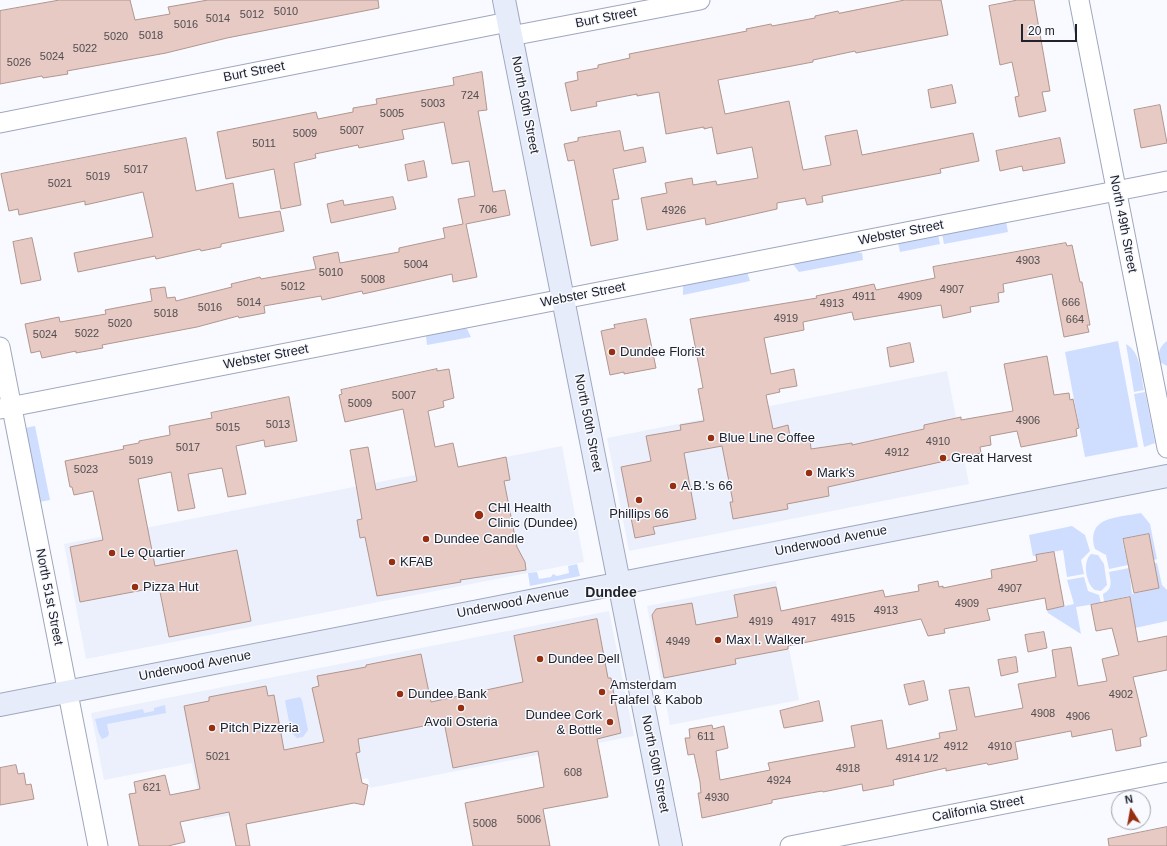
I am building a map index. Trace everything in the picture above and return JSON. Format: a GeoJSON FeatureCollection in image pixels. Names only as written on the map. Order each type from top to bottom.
{"type":"FeatureCollection","features":[{"type":"Feature","properties":{"kind":"main road","name":"North 50th Street"},"geometry":{"type":"LineString","coordinates":[[504,0],[671,846]]}},
{"type":"Feature","properties":{"kind":"main road","name":"Underwood Avenue"},"geometry":{"type":"LineString","coordinates":[[0,705],[1167,476]]}},
{"type":"Feature","properties":{"kind":"street","name":"Burt Street"},"geometry":{"type":"LineString","coordinates":[[0,123],[510,29],[657,4],[700,0]]}},
{"type":"Feature","properties":{"kind":"street","name":"North 49th Street"},"geometry":{"type":"LineString","coordinates":[[1079,0],[1167,448]]}},
{"type":"Feature","properties":{"kind":"street","name":"Webster Street"},"geometry":{"type":"LineString","coordinates":[[6,408],[1167,181]]}},
{"type":"Feature","properties":{"kind":"street","name":"North 51st Street"},"geometry":{"type":"LineString","coordinates":[[0,347],[6,408],[68,692],[98,846]]}},
{"type":"Feature","properties":{"kind":"street","name":"California Street"},"geometry":{"type":"LineString","coordinates":[[790,846],[1167,772]]}},
{"type":"Feature","properties":{"kind":"shaded area"},"geometry":{"type":"Polygon","coordinates":[[[1006,221],[1008,232],[944,244],[942,234],[1006,221]]]}},
{"type":"Feature","properties":{"kind":"shaded area"},"geometry":{"type":"Polygon","coordinates":[[[938,235],[940,244],[900,252],[898,243],[938,235]]]}},
{"type":"Feature","properties":{"kind":"shaded area"},"geometry":{"type":"Polygon","coordinates":[[[851,251],[862,253],[863,260],[799,272],[792,263],[851,251]]]}},
{"type":"Feature","properties":{"kind":"shaded area"},"geometry":{"type":"Polygon","coordinates":[[[747,272],[750,281],[683,295],[683,285],[747,272]]]}},
{"type":"Feature","properties":{"kind":"shaded area"},"geometry":{"type":"Polygon","coordinates":[[[466,327],[471,337],[427,345],[426,336],[466,327]]]}},
{"type":"Feature","properties":{"kind":"shaded area"},"geometry":{"type":"Polygon","coordinates":[[[1118,341],[1138,447],[1085,457],[1065,352],[1118,341]]]}},
{"type":"Feature","properties":{"kind":"shaded area"},"geometry":{"type":"Polygon","coordinates":[[[1167,341],[1167,366],[1160,362],[1159,353],[1161,347],[1167,341]]]}},
{"type":"Feature","properties":{"kind":"shaded area"},"geometry":{"type":"Polygon","coordinates":[[[1126,344],[1135,352],[1140,364],[1144,390],[1134,392],[1126,344]]]}},
{"type":"Feature","properties":{"kind":"shaded area"},"geometry":{"type":"Polygon","coordinates":[[[947,371],[969,484],[629,551],[607,438],[947,371]]]}},
{"type":"Feature","properties":{"kind":"shaded area"},"geometry":{"type":"Polygon","coordinates":[[[1145,392],[1155,443],[1144,447],[1134,394],[1145,392]]]}},
{"type":"Feature","properties":{"kind":"shaded area"},"geometry":{"type":"Polygon","coordinates":[[[35,426],[50,500],[39,502],[25,428],[35,426]]]}},
{"type":"Feature","properties":{"kind":"shaded area"},"geometry":{"type":"Polygon","coordinates":[[[562,446],[584,562],[86,659],[64,544],[562,446]]]}},
{"type":"Feature","properties":{"kind":"shaded area"},"geometry":{"type":"Polygon","coordinates":[[[1141,513],[1150,524],[1157,559],[1154,560],[1148,534],[1122,539],[1128,565],[1109,569],[1106,555],[1095,549],[1093,538],[1095,530],[1099,524],[1106,520],[1141,513]]]}},
{"type":"Feature","properties":{"kind":"shaded area"},"geometry":{"type":"Polygon","coordinates":[[[1072,526],[1085,535],[1090,551],[1081,560],[1084,574],[1067,577],[1063,550],[1033,556],[1029,535],[1072,526]]]}},
{"type":"Feature","properties":{"kind":"shaded area"},"geometry":{"type":"Polygon","coordinates":[[[1091,554],[1098,555],[1104,564],[1107,585],[1101,591],[1095,590],[1087,578],[1086,567],[1088,558],[1091,554]]]}},
{"type":"Feature","properties":{"kind":"shaded area"},"geometry":{"type":"Polygon","coordinates":[[[1154,563],[1157,563],[1162,585],[1167,590],[1167,621],[1135,628],[1129,596],[1104,602],[1103,594],[1110,587],[1109,572],[1129,568],[1132,594],[1159,588],[1154,563]]]}},
{"type":"Feature","properties":{"kind":"shaded area"},"geometry":{"type":"Polygon","coordinates":[[[577,564],[580,576],[530,586],[528,573],[537,572],[539,579],[551,577],[553,574],[557,576],[569,573],[568,566],[577,564]]]}},
{"type":"Feature","properties":{"kind":"shaded area"},"geometry":{"type":"Polygon","coordinates":[[[1084,577],[1088,591],[1099,595],[1101,603],[1076,607],[1081,634],[1048,613],[1047,610],[1074,604],[1067,580],[1084,577]]]}},
{"type":"Feature","properties":{"kind":"shaded area"},"geometry":{"type":"Polygon","coordinates":[[[776,581],[799,700],[670,725],[647,606],[776,581]]]}},
{"type":"Feature","properties":{"kind":"shaded area"},"geometry":{"type":"Polygon","coordinates":[[[609,611],[634,736],[370,788],[368,778],[253,800],[254,811],[204,820],[192,763],[104,780],[91,713],[609,611]]]}},
{"type":"Feature","properties":{"kind":"shaded area"},"geometry":{"type":"Polygon","coordinates":[[[300,697],[302,700],[308,730],[303,737],[297,738],[291,732],[285,701],[300,697]]]}},
{"type":"Feature","properties":{"kind":"shaded area"},"geometry":{"type":"Polygon","coordinates":[[[165,705],[166,713],[107,724],[109,734],[107,737],[102,739],[99,734],[95,719],[143,709],[144,713],[154,711],[154,708],[165,705]]]}},
{"type":"Feature","properties":{"kind":"building"},"geometry":{"type":"Polygon","coordinates":[[[60,0],[130,0],[135,20],[170,14],[168,7],[208,0],[378,0],[379,8],[227,38],[166,53],[67,71],[68,74],[43,78],[42,76],[0,84],[0,11],[60,0]]]}},
{"type":"Feature","properties":{"kind":"building"},"geometry":{"type":"Polygon","coordinates":[[[905,0],[941,0],[948,35],[856,53],[855,51],[813,60],[813,62],[718,80],[725,114],[789,101],[803,170],[831,165],[825,136],[857,130],[862,155],[973,133],[979,161],[940,169],[941,173],[822,196],[823,202],[807,205],[805,198],[777,203],[777,209],[706,225],[705,218],[647,230],[641,198],[667,193],[665,183],[692,178],[693,185],[716,181],[717,185],[758,178],[752,147],[717,154],[712,127],[704,129],[704,127],[666,134],[659,92],[637,96],[637,94],[596,102],[597,106],[571,111],[565,83],[578,80],[577,72],[598,68],[598,65],[630,58],[629,54],[747,31],[746,29],[771,24],[772,26],[815,18],[815,16],[838,11],[839,13],[905,0]]]}},
{"type":"Feature","properties":{"kind":"building"},"geometry":{"type":"Polygon","coordinates":[[[1018,0],[1034,0],[1050,91],[1042,92],[1046,111],[1019,117],[1015,97],[1019,96],[1012,62],[1000,65],[989,6],[1018,0]]]}},
{"type":"Feature","properties":{"kind":"building"},"geometry":{"type":"Polygon","coordinates":[[[482,72],[487,110],[478,111],[493,192],[505,190],[510,215],[466,224],[477,277],[453,282],[452,274],[363,294],[362,291],[322,300],[321,296],[264,306],[265,313],[239,318],[238,316],[197,327],[102,345],[103,348],[76,353],[76,351],[42,358],[40,351],[31,353],[25,324],[59,317],[60,322],[106,314],[105,310],[152,301],[150,289],[165,287],[167,298],[175,297],[176,301],[232,287],[231,284],[260,277],[261,279],[316,269],[313,257],[338,252],[340,263],[399,252],[399,248],[445,238],[443,228],[463,224],[458,199],[475,196],[469,161],[452,164],[444,122],[402,130],[404,139],[359,148],[358,145],[315,154],[316,158],[294,163],[301,205],[281,209],[274,169],[226,179],[217,132],[316,112],[318,119],[353,112],[353,108],[377,104],[376,99],[454,85],[453,78],[482,72]]]}},
{"type":"Feature","properties":{"kind":"building"},"geometry":{"type":"Polygon","coordinates":[[[952,85],[956,103],[931,108],[928,90],[952,85]]]}},
{"type":"Feature","properties":{"kind":"building"},"geometry":{"type":"Polygon","coordinates":[[[1160,105],[1167,143],[1141,148],[1134,110],[1160,105]]]}},
{"type":"Feature","properties":{"kind":"building"},"geometry":{"type":"Polygon","coordinates":[[[620,131],[624,151],[643,147],[646,162],[613,169],[619,199],[612,200],[618,240],[591,246],[574,160],[568,161],[564,144],[578,141],[578,138],[620,131]]]}},
{"type":"Feature","properties":{"kind":"building"},"geometry":{"type":"Polygon","coordinates":[[[186,138],[196,191],[233,183],[239,218],[280,211],[284,231],[221,244],[221,247],[201,251],[200,249],[156,259],[155,256],[78,272],[74,253],[153,237],[143,192],[85,205],[85,201],[19,215],[18,209],[9,211],[1,174],[186,138]]]}},
{"type":"Feature","properties":{"kind":"building"},"geometry":{"type":"Polygon","coordinates":[[[1060,138],[1065,163],[1023,171],[1022,166],[1000,171],[996,151],[1060,138]]]}},
{"type":"Feature","properties":{"kind":"building"},"geometry":{"type":"Polygon","coordinates":[[[424,161],[427,177],[408,181],[405,165],[424,161]]]}},
{"type":"Feature","properties":{"kind":"building"},"geometry":{"type":"Polygon","coordinates":[[[393,197],[396,209],[331,223],[327,204],[343,200],[344,205],[393,197]]]}},
{"type":"Feature","properties":{"kind":"building"},"geometry":{"type":"Polygon","coordinates":[[[32,238],[41,280],[21,284],[13,242],[32,238]]]}},
{"type":"Feature","properties":{"kind":"building"},"geometry":{"type":"Polygon","coordinates":[[[1066,243],[1067,246],[1072,245],[1080,282],[1082,282],[1090,325],[1087,325],[1089,332],[1064,337],[1052,274],[1003,284],[1004,292],[998,293],[999,302],[970,307],[971,312],[943,318],[941,305],[854,320],[852,312],[803,322],[804,330],[764,338],[771,374],[794,369],[797,386],[779,389],[780,392],[766,395],[773,429],[788,425],[791,442],[810,439],[811,449],[852,443],[852,445],[924,429],[924,425],[961,417],[961,420],[1013,411],[1004,364],[1047,356],[1054,395],[1069,393],[1070,400],[1073,399],[1079,428],[1076,429],[1077,436],[1021,447],[1017,431],[990,436],[991,445],[980,447],[981,453],[828,487],[829,496],[787,504],[788,509],[733,519],[730,502],[733,502],[722,446],[684,453],[696,519],[653,527],[655,534],[635,538],[621,467],[651,461],[646,436],[681,430],[680,425],[704,421],[698,389],[703,388],[690,319],[817,298],[816,296],[874,284],[876,290],[935,278],[933,267],[1066,243]]]}},
{"type":"Feature","properties":{"kind":"building"},"geometry":{"type":"Polygon","coordinates":[[[646,319],[656,368],[610,375],[601,331],[615,328],[614,325],[646,319]]]}},
{"type":"Feature","properties":{"kind":"building"},"geometry":{"type":"Polygon","coordinates":[[[910,343],[914,362],[890,367],[887,348],[910,343]]]}},
{"type":"Feature","properties":{"kind":"building"},"geometry":{"type":"Polygon","coordinates":[[[437,369],[437,371],[449,369],[454,398],[443,401],[444,407],[428,411],[435,447],[453,443],[458,467],[506,457],[510,480],[504,481],[517,547],[525,562],[526,570],[460,580],[461,582],[377,596],[365,537],[360,538],[357,520],[362,519],[350,450],[368,447],[376,490],[417,481],[403,409],[345,422],[339,395],[342,394],[341,390],[437,369]]]}},
{"type":"Feature","properties":{"kind":"building"},"geometry":{"type":"Polygon","coordinates":[[[289,397],[297,441],[265,447],[264,440],[236,446],[246,494],[228,497],[222,468],[188,474],[195,508],[178,511],[171,472],[138,479],[155,566],[237,550],[251,621],[169,637],[159,587],[80,602],[70,547],[103,540],[93,491],[74,495],[72,487],[70,487],[65,461],[124,449],[123,446],[139,443],[139,441],[170,435],[169,426],[212,418],[211,413],[289,397]]]}},
{"type":"Feature","properties":{"kind":"building"},"geometry":{"type":"Polygon","coordinates":[[[1149,534],[1159,588],[1134,593],[1123,539],[1149,534]]]}},
{"type":"Feature","properties":{"kind":"building"},"geometry":{"type":"Polygon","coordinates":[[[1054,552],[1064,606],[1047,610],[1045,598],[987,609],[990,620],[944,629],[945,633],[928,636],[921,619],[788,646],[788,649],[735,659],[736,664],[664,678],[652,615],[656,609],[692,603],[696,625],[738,617],[734,595],[776,587],[781,611],[883,590],[885,597],[919,591],[918,585],[938,581],[939,587],[943,586],[943,588],[992,578],[991,570],[1037,561],[1036,555],[1054,552]]]}},
{"type":"Feature","properties":{"kind":"building"},"geometry":{"type":"Polygon","coordinates":[[[1130,597],[1138,642],[1167,636],[1167,670],[1133,677],[1147,736],[1140,738],[1141,746],[1116,751],[1112,729],[1072,737],[1071,731],[1015,742],[1018,759],[946,771],[946,768],[893,780],[894,785],[863,791],[862,784],[772,800],[772,803],[702,818],[698,793],[701,793],[700,782],[694,754],[688,755],[685,738],[690,738],[689,729],[712,725],[713,729],[724,726],[728,748],[716,751],[720,780],[770,770],[768,763],[855,747],[851,726],[882,720],[887,749],[940,738],[939,733],[957,730],[949,690],[969,687],[975,717],[1023,708],[1018,684],[1056,677],[1052,650],[1071,647],[1078,686],[1107,681],[1102,659],[1119,655],[1112,628],[1096,631],[1091,605],[1130,597]]]}},
{"type":"Feature","properties":{"kind":"building"},"geometry":{"type":"Polygon","coordinates":[[[597,619],[608,678],[611,678],[621,733],[597,739],[608,797],[543,809],[550,846],[473,846],[465,803],[544,787],[538,751],[453,768],[444,722],[358,739],[360,752],[356,753],[362,783],[368,785],[364,805],[354,803],[246,824],[250,846],[236,846],[229,812],[180,822],[185,842],[168,846],[139,846],[129,794],[136,793],[134,782],[165,775],[170,795],[200,789],[184,706],[209,701],[209,697],[266,686],[268,696],[274,695],[284,750],[324,742],[312,688],[319,686],[317,676],[366,667],[366,665],[421,654],[431,702],[523,682],[514,636],[597,619]]]}},
{"type":"Feature","properties":{"kind":"building"},"geometry":{"type":"Polygon","coordinates":[[[1044,632],[1047,648],[1028,652],[1025,635],[1044,632]]]}},
{"type":"Feature","properties":{"kind":"building"},"geometry":{"type":"Polygon","coordinates":[[[1016,657],[1018,672],[1001,676],[998,660],[1016,657]]]}},
{"type":"Feature","properties":{"kind":"building"},"geometry":{"type":"Polygon","coordinates":[[[924,681],[928,700],[909,705],[904,685],[924,681]]]}},
{"type":"Feature","properties":{"kind":"building"},"geometry":{"type":"Polygon","coordinates":[[[819,701],[823,721],[784,728],[780,711],[819,701]]]}},
{"type":"Feature","properties":{"kind":"building"},"geometry":{"type":"Polygon","coordinates":[[[16,765],[18,774],[24,773],[26,785],[31,784],[34,799],[0,805],[0,768],[16,765]]]}},
{"type":"Feature","properties":{"kind":"building"},"geometry":{"type":"Polygon","coordinates":[[[1167,827],[1167,846],[1109,846],[1108,839],[1167,827]]]}},
{"type":"Feature","properties":{"kind":"place","name":"Dundee Florist"},"geometry":{"type":"Point","coordinates":[612,352]}},
{"type":"Feature","properties":{"kind":"place","name":"Blue Line Coffee"},"geometry":{"type":"Point","coordinates":[711,438]}},
{"type":"Feature","properties":{"kind":"place","name":"Great Harvest"},"geometry":{"type":"Point","coordinates":[943,458]}},
{"type":"Feature","properties":{"kind":"place","name":"Mark's"},"geometry":{"type":"Point","coordinates":[809,473]}},
{"type":"Feature","properties":{"kind":"place","name":"A.B.'s 66"},"geometry":{"type":"Point","coordinates":[673,486]}},
{"type":"Feature","properties":{"kind":"place","name":"Phillips 66"},"geometry":{"type":"Point","coordinates":[639,500]}},
{"type":"Feature","properties":{"kind":"place","name":"CHI Health Clinic (Dundee)"},"geometry":{"type":"Point","coordinates":[479,515]}},
{"type":"Feature","properties":{"kind":"place","name":"Dundee Candle"},"geometry":{"type":"Point","coordinates":[426,539]}},
{"type":"Feature","properties":{"kind":"place","name":"Le Quartier"},"geometry":{"type":"Point","coordinates":[112,553]}},
{"type":"Feature","properties":{"kind":"place","name":"KFAB"},"geometry":{"type":"Point","coordinates":[392,562]}},
{"type":"Feature","properties":{"kind":"place","name":"Pizza Hut"},"geometry":{"type":"Point","coordinates":[135,587]}},
{"type":"Feature","properties":{"kind":"place","name":"Max I. Walker"},"geometry":{"type":"Point","coordinates":[718,640]}},
{"type":"Feature","properties":{"kind":"place","name":"Dundee Dell"},"geometry":{"type":"Point","coordinates":[540,659]}},
{"type":"Feature","properties":{"kind":"place","name":"Amsterdam Falafel & Kabob"},"geometry":{"type":"Point","coordinates":[602,692]}},
{"type":"Feature","properties":{"kind":"place","name":"Dundee Bank"},"geometry":{"type":"Point","coordinates":[400,694]}},
{"type":"Feature","properties":{"kind":"place","name":"Avoli Osteria"},"geometry":{"type":"Point","coordinates":[461,708]}},
{"type":"Feature","properties":{"kind":"place","name":"Dundee Cork & Bottle"},"geometry":{"type":"Point","coordinates":[610,722]}},
{"type":"Feature","properties":{"kind":"place","name":"Pitch Pizzeria"},"geometry":{"type":"Point","coordinates":[212,728]}},
{"type":"Feature","properties":{"kind":"district","name":"Dundee"},"geometry":{"type":"Point","coordinates":[611,593]}}]}
